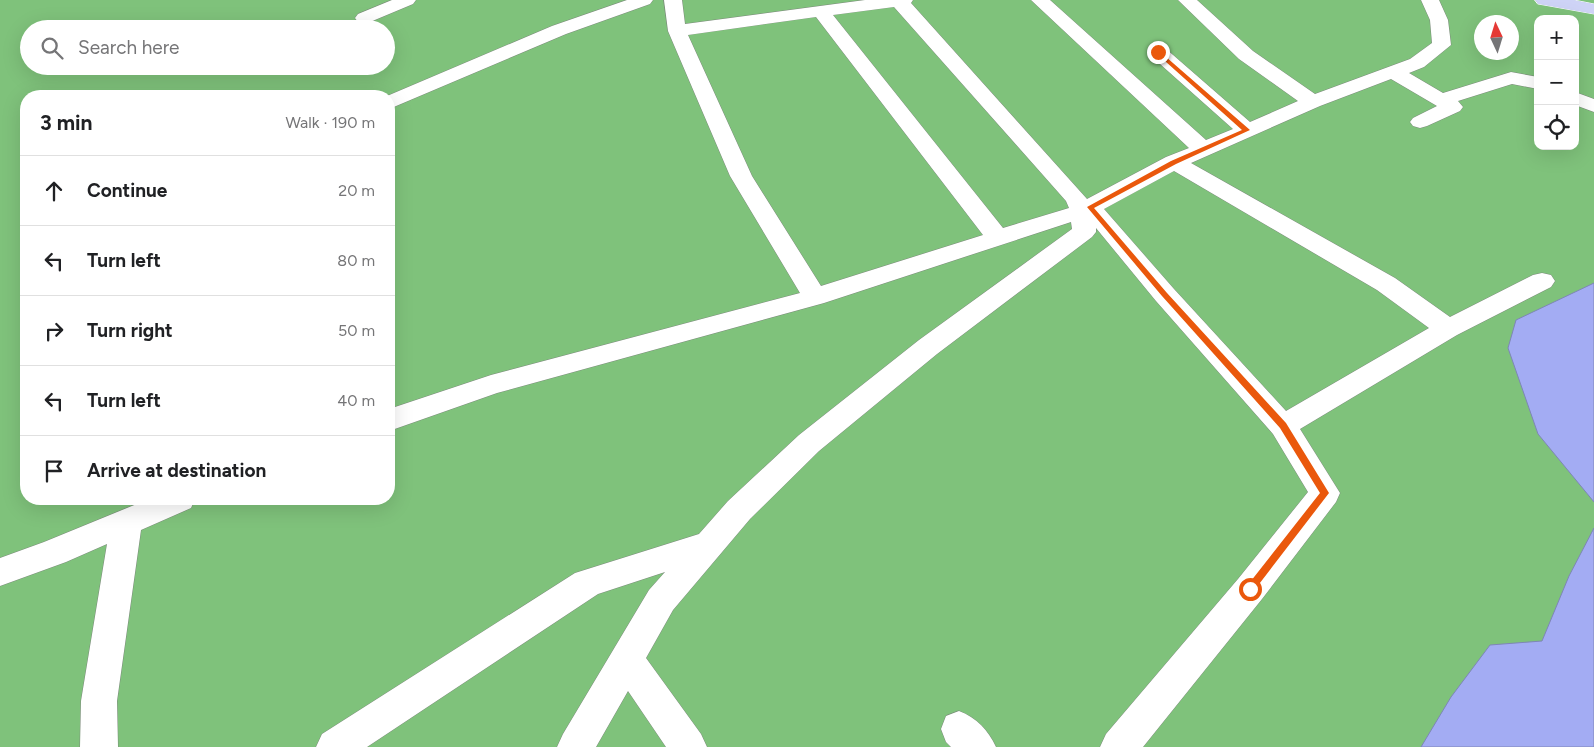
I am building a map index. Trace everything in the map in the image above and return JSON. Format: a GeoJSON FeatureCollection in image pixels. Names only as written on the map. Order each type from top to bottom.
{"type":"FeatureCollection","features":[{"type":"Feature","properties":{"kind":"main road"},"geometry":{"type":"LineString","coordinates":[[1544,0],[1594,9]]}},
{"type":"Feature","properties":{"kind":"street"},"geometry":{"type":"LineString","coordinates":[[364,18],[407,0]]}},
{"type":"Feature","properties":{"kind":"street"},"geometry":{"type":"LineString","coordinates":[[395,100],[559,30],[644,0]]}},
{"type":"Feature","properties":{"kind":"street"},"geometry":{"type":"LineString","coordinates":[[673,0],[677,31],[741,176],[815,297]]}},
{"type":"Feature","properties":{"kind":"street"},"geometry":{"type":"LineString","coordinates":[[677,31],[904,0]]}},
{"type":"Feature","properties":{"kind":"street"},"geometry":{"type":"LineString","coordinates":[[1040,0],[1203,149]]}},
{"type":"Feature","properties":{"kind":"street"},"geometry":{"type":"LineString","coordinates":[[1187,0],[1246,55],[1313,102]]}},
{"type":"Feature","properties":{"kind":"street"},"geometry":{"type":"LineString","coordinates":[[395,415],[490,386],[815,297],[999,239],[1086,209],[1174,162],[1246,130],[1313,102],[1417,63],[1442,45],[1439,20],[1430,0]]}},
{"type":"Feature","properties":{"kind":"street"},"geometry":{"type":"LineString","coordinates":[[899,1],[1283,426],[1324,493],[1250,589],[1119,747]]}},
{"type":"Feature","properties":{"kind":"street"},"geometry":{"type":"LineString","coordinates":[[820,11],[999,239]]}},
{"type":"Feature","properties":{"kind":"street"},"geometry":{"type":"LineString","coordinates":[[1158,52],[1246,130]]}},
{"type":"Feature","properties":{"kind":"street"},"geometry":{"type":"LineString","coordinates":[[1393,72],[1453,107],[1420,122]]}},
{"type":"Feature","properties":{"kind":"street"},"geometry":{"type":"LineString","coordinates":[[1442,100],[1511,78],[1534,82]]}},
{"type":"Feature","properties":{"kind":"street"},"geometry":{"type":"LineString","coordinates":[[1579,100],[1594,106]]}},
{"type":"Feature","properties":{"kind":"street"},"geometry":{"type":"LineString","coordinates":[[1174,162],[1386,284],[1448,330]]}},
{"type":"Feature","properties":{"kind":"street"},"geometry":{"type":"LineString","coordinates":[[576,747],[661,600],[739,510],[809,443],[928,347],[1084,232],[1086,209]]}},
{"type":"Feature","properties":{"kind":"street"},"geometry":{"type":"LineString","coordinates":[[1283,426],[1448,330],[1542,282]]}},
{"type":"Feature","properties":{"kind":"street"},"geometry":{"type":"LineString","coordinates":[[0,572],[55,552],[165,505]]}},
{"type":"Feature","properties":{"kind":"street"},"geometry":{"type":"LineString","coordinates":[[99,747],[99,701],[126,521]]}},
{"type":"Feature","properties":{"kind":"street"},"geometry":{"type":"LineString","coordinates":[[335,747],[587,583],[710,544]]}},
{"type":"Feature","properties":{"kind":"street"},"geometry":{"type":"LineString","coordinates":[[626,659],[688,747]]}},
{"type":"Feature","properties":{"kind":"green space"},"geometry":{"type":"Polygon","coordinates":[[[0,0],[1594,0],[1594,747],[0,747],[0,0]]]}},
{"type":"Feature","properties":{"kind":"water"},"geometry":{"type":"Polygon","coordinates":[[[1594,283],[1594,502],[1538,434],[1508,348],[1516,320],[1594,283]]]}},
{"type":"Feature","properties":{"kind":"water"},"geometry":{"type":"Polygon","coordinates":[[[1594,528],[1594,747],[1421,747],[1451,697],[1490,645],[1542,641],[1569,576],[1594,528]]]}},
{"type":"Feature","properties":{"kind":"route"},"geometry":{"type":"LineString","coordinates":[[1158,52],[1246,130],[1174,162],[1090,207],[1283,426],[1324,493],[1250,589]]}}]}
